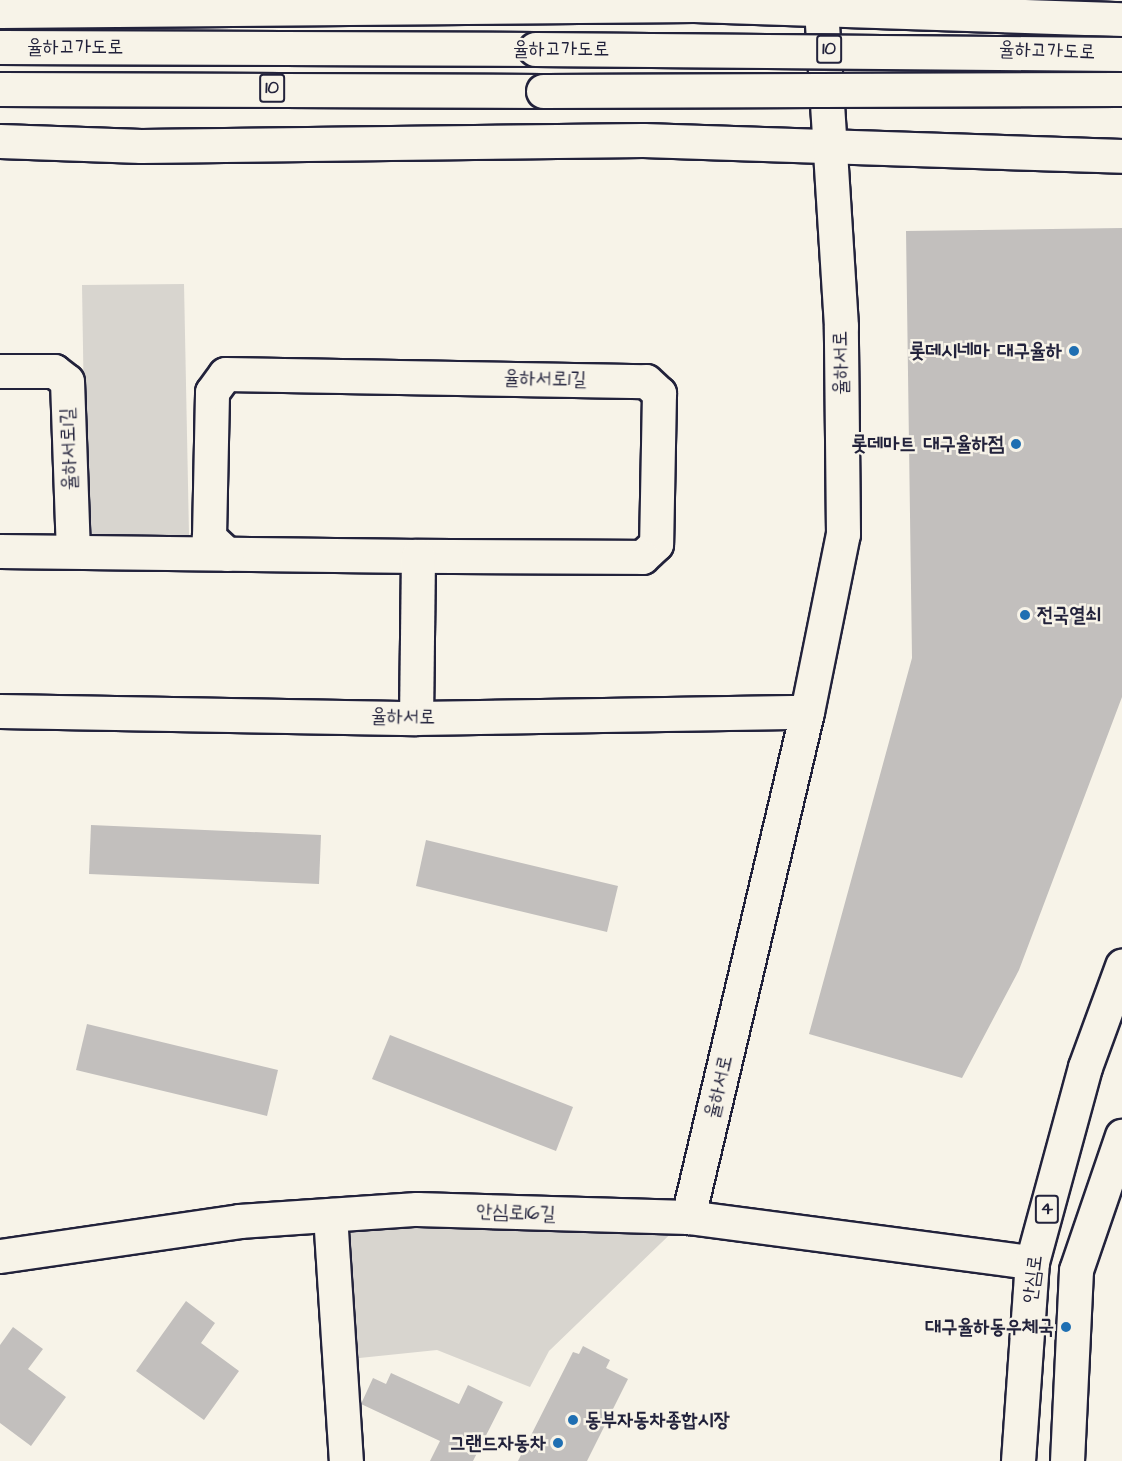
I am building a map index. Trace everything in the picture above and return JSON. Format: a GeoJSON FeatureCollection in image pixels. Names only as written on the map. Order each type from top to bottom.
{"type":"FeatureCollection","features":[{"type":"Feature","properties":{"kind":"main road"},"geometry":{"type":"LineString","coordinates":[[0,11],[694,4],[821,5],[1122,19]]}},
{"type":"Feature","properties":{"kind":"main road","name":"율하서로"},"geometry":{"type":"LineString","coordinates":[[688,1217],[807,712],[843,534],[832,144],[821,5]]}},
{"type":"Feature","properties":{"kind":"main road","name":"율하고가도로"},"geometry":{"type":"LineString","coordinates":[[0,46],[1122,54]]}},
{"type":"Feature","properties":{"kind":"main road","name":"율하고가도로"},"geometry":{"type":"LineString","coordinates":[[0,89],[543,91],[1122,89]]}},
{"type":"Feature","properties":{"kind":"main road"},"geometry":{"type":"LineString","coordinates":[[0,141],[832,144],[1122,156]]}},
{"type":"Feature","properties":{"kind":"main road","name":"율하서로1길"},"geometry":{"type":"LineString","coordinates":[[0,371],[54,371],[67,381],[73,551]]}},
{"type":"Feature","properties":{"kind":"main road","name":"율하서로1길"},"geometry":{"type":"LineString","coordinates":[[0,551],[73,551],[226,554],[418,556],[642,557],[656,544],[659,393],[646,381],[225,374],[212,392],[209,537],[226,554]]}},
{"type":"Feature","properties":{"kind":"main road"},"geometry":{"type":"LineString","coordinates":[[416,718],[418,556]]}},
{"type":"Feature","properties":{"kind":"main road","name":"율하서로"},"geometry":{"type":"LineString","coordinates":[[0,711],[416,718],[807,712]]}},
{"type":"Feature","properties":{"kind":"main road","name":"안심로"},"geometry":{"type":"LineString","coordinates":[[1018,1461],[1032,1262],[1085,1067],[1122,966]]}},
{"type":"Feature","properties":{"kind":"main road"},"geometry":{"type":"LineString","coordinates":[[1067,1461],[1076,1270],[1122,1137]]}},
{"type":"Feature","properties":{"kind":"main road","name":"안심로16길"},"geometry":{"type":"LineString","coordinates":[[0,1256],[239,1221],[417,1209],[688,1217],[1032,1262]]}},
{"type":"Feature","properties":{"kind":"main road"},"geometry":{"type":"LineString","coordinates":[[330,1215],[346,1461]]}},
{"type":"Feature","properties":{"kind":"shaded area"},"geometry":{"type":"Polygon","coordinates":[[[184,284],[189,535],[86,535],[82,285],[184,284]]]}},
{"type":"Feature","properties":{"kind":"shaded area"},"geometry":{"type":"Polygon","coordinates":[[[330,1215],[688,1217],[549,1351],[530,1387],[437,1350],[340,1360],[330,1215]]]}},
{"type":"Feature","properties":{"kind":"building","name":"롯데마트 대구율하점"},"geometry":{"type":"Polygon","coordinates":[[[1122,228],[1122,697],[1019,970],[962,1078],[809,1034],[912,658],[906,231],[1122,228]]]}},
{"type":"Feature","properties":{"kind":"building"},"geometry":{"type":"Polygon","coordinates":[[[91,825],[321,835],[319,884],[89,874],[91,825]]]}},
{"type":"Feature","properties":{"kind":"building"},"geometry":{"type":"Polygon","coordinates":[[[426,840],[618,886],[607,932],[416,886],[426,840]]]}},
{"type":"Feature","properties":{"kind":"building"},"geometry":{"type":"Polygon","coordinates":[[[87,1024],[278,1070],[267,1116],[76,1070],[87,1024]]]}},
{"type":"Feature","properties":{"kind":"building"},"geometry":{"type":"Polygon","coordinates":[[[390,1035],[573,1107],[556,1151],[372,1079],[390,1035]]]}},
{"type":"Feature","properties":{"kind":"building"},"geometry":{"type":"Polygon","coordinates":[[[186,1301],[215,1323],[201,1343],[239,1371],[204,1420],[136,1371],[186,1301]]]}},
{"type":"Feature","properties":{"kind":"building"},"geometry":{"type":"Polygon","coordinates":[[[13,1327],[43,1349],[28,1369],[66,1397],[31,1446],[0,1423],[0,1345],[13,1327]]]}},
{"type":"Feature","properties":{"kind":"building","name":"동부자동차종합시장"},"geometry":{"type":"Polygon","coordinates":[[[583,1346],[610,1360],[606,1368],[628,1379],[587,1461],[518,1461],[573,1352],[579,1354],[583,1346]]]}},
{"type":"Feature","properties":{"kind":"building"},"geometry":{"type":"Polygon","coordinates":[[[391,1373],[459,1404],[468,1385],[503,1402],[473,1461],[430,1461],[440,1441],[361,1404],[373,1378],[386,1384],[391,1373]]]}},
{"type":"Feature","properties":{"kind":"place","name":"롯데시네마 대구율하"},"geometry":{"type":"Point","coordinates":[1074,351]}},
{"type":"Feature","properties":{"kind":"place","name":"롯데마트 대구율하점"},"geometry":{"type":"Point","coordinates":[1016,444]}},
{"type":"Feature","properties":{"kind":"place","name":"전국열쇠"},"geometry":{"type":"Point","coordinates":[1025,615]}},
{"type":"Feature","properties":{"kind":"place","name":"대구율하동우체국"},"geometry":{"type":"Point","coordinates":[1066,1327]}},
{"type":"Feature","properties":{"kind":"place","name":"동부자동차종합시장"},"geometry":{"type":"Point","coordinates":[573,1420]}},
{"type":"Feature","properties":{"kind":"place","name":"그랜드자동차"},"geometry":{"type":"Point","coordinates":[558,1443]}}]}
